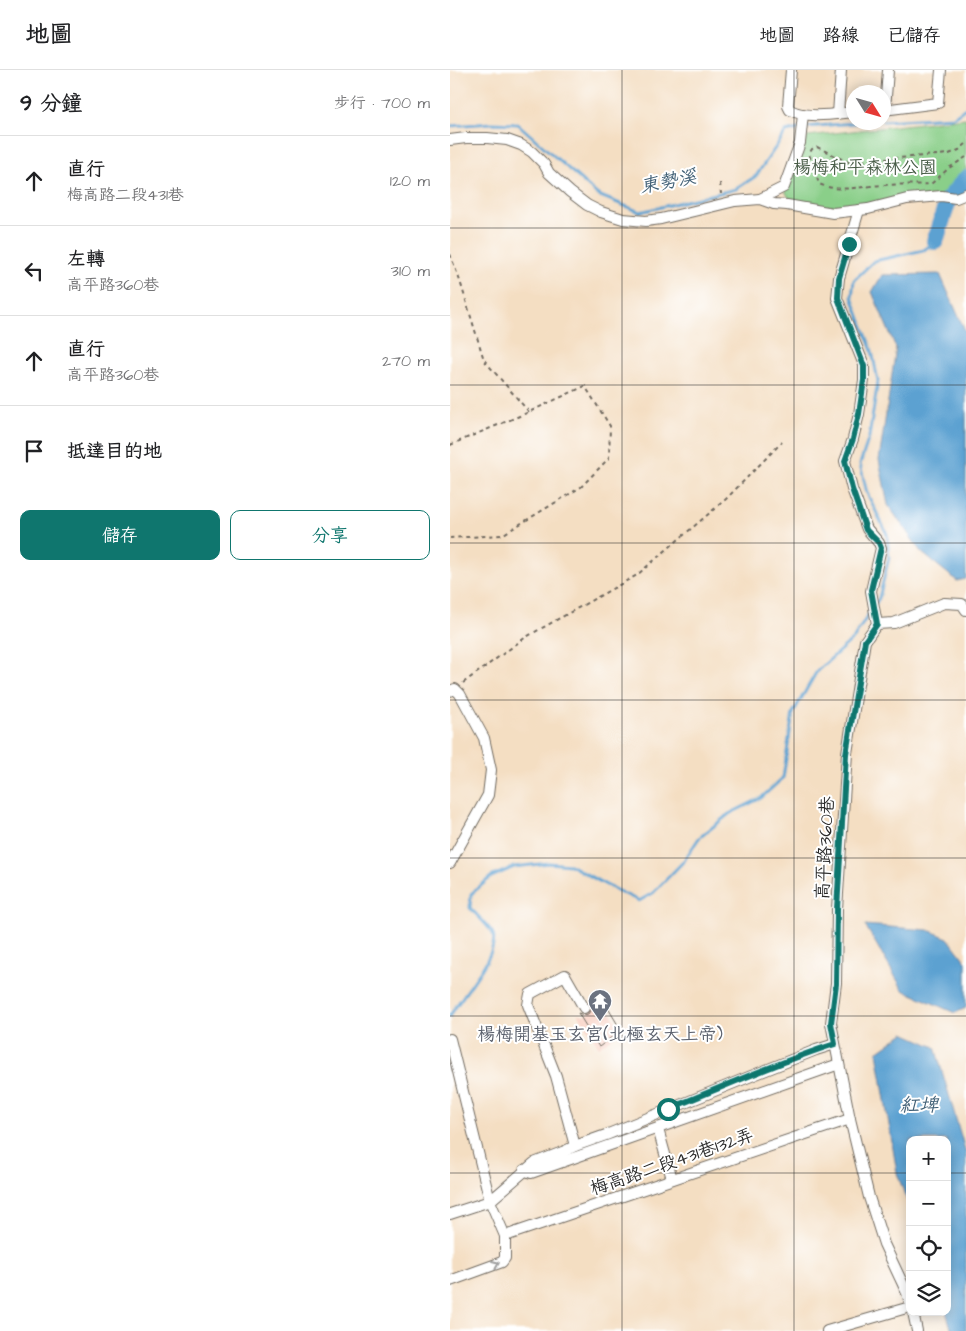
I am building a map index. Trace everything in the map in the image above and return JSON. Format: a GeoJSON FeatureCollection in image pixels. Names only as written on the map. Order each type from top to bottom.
{"type":"FeatureCollection","features":[{"type":"Feature","properties":{"kind":"street"},"geometry":{"type":"LineString","coordinates":[[791,70],[788,106],[790,110],[803,114],[846,113]]}},
{"type":"Feature","properties":{"kind":"street"},"geometry":{"type":"LineString","coordinates":[[838,114],[842,70]]}},
{"type":"Feature","properties":{"kind":"street"},"geometry":{"type":"LineString","coordinates":[[886,85],[888,70]]}},
{"type":"Feature","properties":{"kind":"street"},"geometry":{"type":"LineString","coordinates":[[891,109],[938,103],[941,70]]}},
{"type":"Feature","properties":{"kind":"street"},"geometry":{"type":"LineString","coordinates":[[787,205],[784,186],[800,143],[803,114]]}},
{"type":"Feature","properties":{"kind":"street"},"geometry":{"type":"LineString","coordinates":[[450,140],[487,138],[507,140],[521,146],[532,152],[544,164],[549,173],[587,205],[623,219],[646,221],[661,219],[736,201],[760,199],[784,186]]}},
{"type":"Feature","properties":{"kind":"street"},"geometry":{"type":"LineString","coordinates":[[760,199],[774,204],[833,213],[859,210],[907,199],[961,196]]}},
{"type":"Feature","properties":{"kind":"street"},"geometry":{"type":"LineString","coordinates":[[859,210],[839,278],[838,298],[864,366],[859,414],[845,461],[866,530],[879,543],[881,548],[871,590],[876,619],[894,623],[944,603],[962,604],[966,610]]}},
{"type":"Feature","properties":{"kind":"street","name":"高平路360巷"},"geometry":{"type":"LineString","coordinates":[[876,619],[865,641],[846,754],[837,909],[836,984],[831,1023],[850,1119],[870,1197],[884,1244],[906,1291]]}},
{"type":"Feature","properties":{"kind":"street"},"geometry":{"type":"LineString","coordinates":[[450,863],[488,795],[491,770],[484,738],[460,694],[453,690]]}},
{"type":"Feature","properties":{"kind":"street"},"geometry":{"type":"LineString","coordinates":[[575,1146],[556,1076],[528,1005],[530,994],[565,975],[584,1008]]}},
{"type":"Feature","properties":{"kind":"street"},"geometry":{"type":"LineString","coordinates":[[450,1039],[490,1201],[505,1236],[505,1258],[502,1262],[450,1281]]}},
{"type":"Feature","properties":{"kind":"street"},"geometry":{"type":"LineString","coordinates":[[450,1214],[490,1201],[524,1170],[534,1164],[575,1146],[835,1044]]}},
{"type":"Feature","properties":{"kind":"street"},"geometry":{"type":"LineString","coordinates":[[524,1170],[531,1173],[839,1064]]}},
{"type":"Feature","properties":{"kind":"street","name":"梅高路二段431巷132弄"},"geometry":{"type":"LineString","coordinates":[[505,1236],[850,1119]]}},
{"type":"Feature","properties":{"kind":"street"},"geometry":{"type":"LineString","coordinates":[[658,1129],[672,1179]]}},
{"type":"Feature","properties":{"kind":"street"},"geometry":{"type":"LineString","coordinates":[[827,1331],[906,1306]]}},
{"type":"Feature","properties":{"kind":"street"},"geometry":{"type":"LineString","coordinates":[[914,1316],[917,1331]]}},
{"type":"Feature","properties":{"kind":"path"},"geometry":{"type":"LineString","coordinates":[[966,144],[959,150],[949,154],[863,162],[848,162],[817,147],[812,149],[809,154],[819,184],[839,189],[882,185],[931,184],[948,168],[966,158]]}},
{"type":"Feature","properties":{"kind":"path"},"geometry":{"type":"LineString","coordinates":[[450,254],[484,360],[529,412]]}},
{"type":"Feature","properties":{"kind":"path"},"geometry":{"type":"LineString","coordinates":[[450,445],[586,386],[610,426],[609,458],[581,487],[502,535],[450,538]]}},
{"type":"Feature","properties":{"kind":"path"},"geometry":{"type":"LineString","coordinates":[[453,690],[526,637],[637,575],[726,499],[782,442]]}},
{"type":"Feature","properties":{"kind":"green space","name":"楊梅和平森林公園"},"geometry":{"type":"Polygon","coordinates":[[[966,118],[966,191],[870,204],[816,207],[790,200],[784,189],[808,136],[861,130],[891,130],[891,127],[966,118]]]}},
{"type":"Feature","properties":{"kind":"water"},"geometry":{"type":"Polygon","coordinates":[[[940,274],[966,333],[966,579],[957,581],[921,552],[888,505],[879,460],[896,348],[872,292],[882,275],[940,274]]]}},
{"type":"Feature","properties":{"kind":"water"},"geometry":{"type":"Polygon","coordinates":[[[865,925],[928,930],[948,938],[966,962],[966,1008],[955,1013],[903,990],[865,925]]]}},
{"type":"Feature","properties":{"kind":"water","name":"紅埤"},"geometry":{"type":"Polygon","coordinates":[[[904,1033],[935,1047],[966,1153],[966,1331],[952,1331],[947,1316],[951,1316],[951,1136],[906,1136],[906,1198],[897,1173],[877,1052],[904,1033]]]}},
{"type":"Feature","properties":{"kind":"building","name":"楊梅開基玉玄宮(北極玄天上帝)"},"geometry":{"type":"Polygon","coordinates":[[[602,998],[621,1030],[599,1047],[578,1013],[588,1014],[590,1005],[602,998]]]}},
{"type":"Feature","properties":{"kind":"waterway","name":"東勢溪"},"geometry":{"type":"LineString","coordinates":[[891,121],[953,117],[966,108]]}},
{"type":"Feature","properties":{"kind":"waterway","name":"東勢溪"},"geometry":{"type":"LineString","coordinates":[[450,126],[492,123],[518,124],[598,195],[640,212],[736,189],[756,176],[786,132],[799,129]]}},
{"type":"Feature","properties":{"kind":"waterway","name":"東勢溪"},"geometry":{"type":"LineString","coordinates":[[805,127],[846,124]]}},
{"type":"Feature","properties":{"kind":"waterway","name":"東勢溪"},"geometry":{"type":"LineString","coordinates":[[935,241],[948,200],[966,179]]}},
{"type":"Feature","properties":{"kind":"waterway"},"geometry":{"type":"LineString","coordinates":[[876,603],[889,558],[887,534],[867,493],[860,464],[869,437],[878,381],[872,351],[852,297],[854,280],[874,261],[924,250],[935,241]]}},
{"type":"Feature","properties":{"kind":"waterway"},"geometry":{"type":"LineString","coordinates":[[450,1016],[478,976],[494,943],[492,932],[470,908],[471,894],[491,877],[514,867],[549,863],[570,865],[639,901],[653,893],[683,862],[699,838],[729,814],[761,798],[783,778],[793,713],[817,671],[854,638],[871,610]]}},
{"type":"Feature","properties":{"kind":"place","name":"楊梅開基玉玄宮(北極玄天上帝)"},"geometry":{"type":"Point","coordinates":[600,1022]}},
{"type":"Feature","properties":{"kind":"route"},"geometry":{"type":"LineString","coordinates":[[668,1109],[835,1044],[831,1023],[836,984],[837,909],[846,754],[865,641],[877,624],[871,590],[881,548],[879,543],[866,530],[845,461],[859,414],[864,380],[864,366],[838,298],[839,278],[849,244]]}}]}
